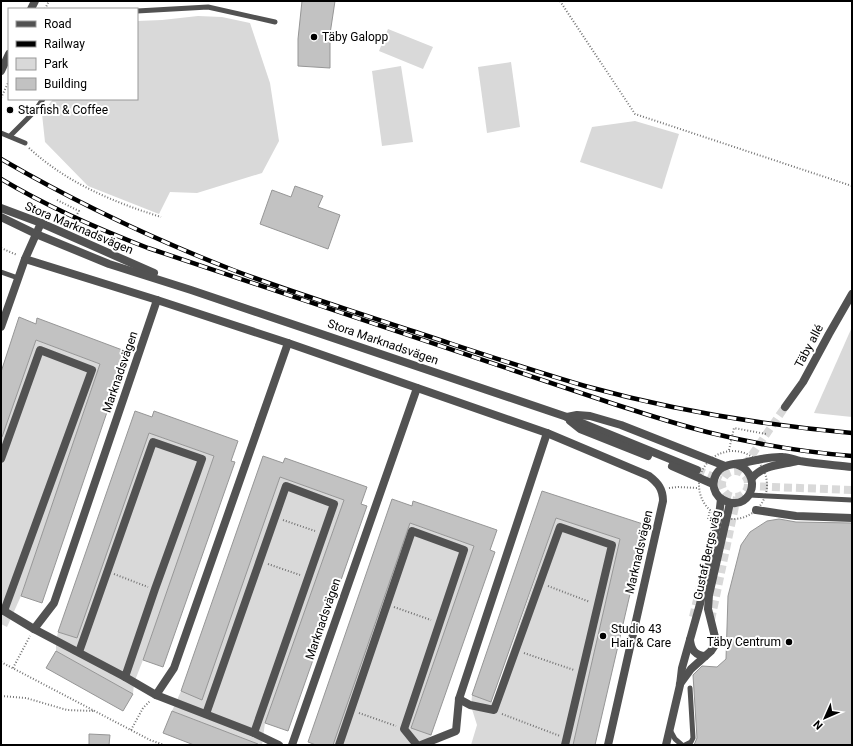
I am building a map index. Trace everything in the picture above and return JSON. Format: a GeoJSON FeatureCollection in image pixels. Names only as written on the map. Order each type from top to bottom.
{"type":"FeatureCollection","features":[{"type":"Feature","properties":{"kind":"street"},"geometry":{"type":"LineString","coordinates":[[1,71],[8,56]]}},
{"type":"Feature","properties":{"kind":"street","name":"Stora Marknadsvägen"},"geometry":{"type":"LineString","coordinates":[[1,208],[191,290]]}},
{"type":"Feature","properties":{"kind":"street","name":"Stora Marknadsvägen"},"geometry":{"type":"LineString","coordinates":[[1,217],[36,234],[109,264],[191,290],[567,417],[697,470]]}},
{"type":"Feature","properties":{"kind":"street"},"geometry":{"type":"LineString","coordinates":[[1,327],[25,259],[41,224]]}},
{"type":"Feature","properties":{"kind":"street"},"geometry":{"type":"LineString","coordinates":[[25,259],[288,343],[548,433],[648,476],[657,482],[662,489]]}},
{"type":"Feature","properties":{"kind":"street","name":"Täby allé"},"geometry":{"type":"LineString","coordinates":[[785,407],[804,382],[852,294]]}},
{"type":"Feature","properties":{"kind":"street","name":"Marknadsvägen"},"geometry":{"type":"LineString","coordinates":[[34,629],[54,603],[157,300]]}},
{"type":"Feature","properties":{"kind":"street"},"geometry":{"type":"LineString","coordinates":[[156,695],[174,668],[288,343]]}},
{"type":"Feature","properties":{"kind":"street"},"geometry":{"type":"LineString","coordinates":[[1,459],[40,350],[92,370],[2,610],[156,695],[254,733],[280,745]]}},
{"type":"Feature","properties":{"kind":"street","name":"Marknadsvägen"},"geometry":{"type":"LineString","coordinates":[[292,745],[417,388]]}},
{"type":"Feature","properties":{"kind":"street","name":"Stora Marknadsvägen"},"geometry":{"type":"LineString","coordinates":[[567,417],[578,415],[590,416],[621,426],[725,466]]}},
{"type":"Feature","properties":{"kind":"street","name":"Stora Marknadsvägen"},"geometry":{"type":"LineString","coordinates":[[567,417],[580,430],[663,462],[713,484]]}},
{"type":"Feature","properties":{"kind":"street"},"geometry":{"type":"LineString","coordinates":[[420,745],[456,731],[458,699],[548,433]]}},
{"type":"Feature","properties":{"kind":"street"},"geometry":{"type":"LineString","coordinates":[[79,652],[153,442],[202,459],[125,677]]}},
{"type":"Feature","properties":{"kind":"street"},"geometry":{"type":"LineString","coordinates":[[735,464],[747,470],[752,478],[752,490],[742,501],[730,503],[721,499],[715,492],[713,484],[718,471],[725,466],[735,464],[756,460],[783,456],[799,461],[852,467]]}},
{"type":"Feature","properties":{"kind":"street"},"geometry":{"type":"LineString","coordinates":[[752,478],[763,468],[799,461]]}},
{"type":"Feature","properties":{"kind":"street"},"geometry":{"type":"LineString","coordinates":[[206,714],[286,486],[334,504],[254,733]]}},
{"type":"Feature","properties":{"kind":"street","name":"Marknadsvägen"},"geometry":{"type":"LineString","coordinates":[[608,745],[663,501],[662,489]]}},
{"type":"Feature","properties":{"kind":"street","name":"Gustaf Bergs väg"},"geometry":{"type":"LineString","coordinates":[[666,745],[680,685],[682,668],[700,604],[721,499]]}},
{"type":"Feature","properties":{"kind":"street","name":"Gustaf Bergs väg"},"geometry":{"type":"LineString","coordinates":[[680,685],[691,668],[711,652],[715,645],[715,637],[708,609],[709,595],[730,503]]}},
{"type":"Feature","properties":{"kind":"street"},"geometry":{"type":"LineString","coordinates":[[756,510],[796,516],[852,518]]}},
{"type":"Feature","properties":{"kind":"street"},"geometry":{"type":"LineString","coordinates":[[458,699],[470,705],[494,710],[560,527],[612,545],[566,742]]}},
{"type":"Feature","properties":{"kind":"street"},"geometry":{"type":"LineString","coordinates":[[338,745],[412,531],[464,550],[404,729],[417,745]]}},
{"type":"Feature","properties":{"kind":"street"},"geometry":{"type":"LineString","coordinates":[[690,638],[691,648],[699,655],[705,656]]}},
{"type":"Feature","properties":{"kind":"lane"},"geometry":{"type":"LineString","coordinates":[[138,10],[208,7],[275,22]]}},
{"type":"Feature","properties":{"kind":"lane"},"geometry":{"type":"LineString","coordinates":[[10,136],[35,111],[42,100]]}},
{"type":"Feature","properties":{"kind":"lane"},"geometry":{"type":"LineString","coordinates":[[1,133],[25,143]]}},
{"type":"Feature","properties":{"kind":"lane"},"geometry":{"type":"LineString","coordinates":[[1,272],[18,278]]}},
{"type":"Feature","properties":{"kind":"lane"},"geometry":{"type":"LineString","coordinates":[[749,495],[852,500]]}},
{"type":"Feature","properties":{"kind":"lane"},"geometry":{"type":"LineString","coordinates":[[670,730],[675,739],[683,745],[691,742],[693,738],[690,688]]}},
{"type":"Feature","properties":{"kind":"path"},"geometry":{"type":"LineString","coordinates":[[560,1],[635,114],[852,186]]}},
{"type":"Feature","properties":{"kind":"path"},"geometry":{"type":"LineString","coordinates":[[1,98],[8,83]]}},
{"type":"Feature","properties":{"kind":"path"},"geometry":{"type":"LineString","coordinates":[[25,143],[40,158],[72,181],[126,207],[161,218]]}},
{"type":"Feature","properties":{"kind":"path"},"geometry":{"type":"LineString","coordinates":[[1,248],[25,259]]}},
{"type":"Feature","properties":{"kind":"path"},"geometry":{"type":"LineString","coordinates":[[729,450],[734,428],[766,434]]}},
{"type":"Feature","properties":{"kind":"path"},"geometry":{"type":"LineString","coordinates":[[715,455],[729,450],[740,451],[756,460]]}},
{"type":"Feature","properties":{"kind":"path"},"geometry":{"type":"LineString","coordinates":[[767,480],[767,490]]}},
{"type":"Feature","properties":{"kind":"path"},"geometry":{"type":"LineString","coordinates":[[662,489],[678,487],[698,488],[706,507],[714,514]]}},
{"type":"Feature","properties":{"kind":"path"},"geometry":{"type":"LineString","coordinates":[[275,517],[324,534]]}},
{"type":"Feature","properties":{"kind":"path"},"geometry":{"type":"LineString","coordinates":[[260,561],[308,578]]}},
{"type":"Feature","properties":{"kind":"path"},"geometry":{"type":"LineString","coordinates":[[108,572],[155,589]]}},
{"type":"Feature","properties":{"kind":"path"},"geometry":{"type":"LineString","coordinates":[[539,583],[598,605]]}},
{"type":"Feature","properties":{"kind":"path"},"geometry":{"type":"LineString","coordinates":[[387,604],[440,623]]}},
{"type":"Feature","properties":{"kind":"path"},"geometry":{"type":"LineString","coordinates":[[13,668],[34,629]]}},
{"type":"Feature","properties":{"kind":"path"},"geometry":{"type":"LineString","coordinates":[[515,650],[582,673]]}},
{"type":"Feature","properties":{"kind":"path"},"geometry":{"type":"LineString","coordinates":[[1,662],[150,740],[164,745]]}},
{"type":"Feature","properties":{"kind":"path"},"geometry":{"type":"LineString","coordinates":[[131,730],[143,708],[156,695]]}},
{"type":"Feature","properties":{"kind":"path"},"geometry":{"type":"LineString","coordinates":[[1,696],[26,698],[67,710],[95,711]]}},
{"type":"Feature","properties":{"kind":"path"},"geometry":{"type":"LineString","coordinates":[[350,710],[404,729]]}},
{"type":"Feature","properties":{"kind":"path"},"geometry":{"type":"LineString","coordinates":[[494,710],[566,742]]}},
{"type":"Feature","properties":{"kind":"green space"},"geometry":{"type":"Polygon","coordinates":[[[198,16],[222,17],[250,23],[270,83],[279,141],[262,173],[197,193],[170,192],[159,214],[88,186],[45,142],[42,114],[52,100],[138,100],[138,21],[198,16]]]}},
{"type":"Feature","properties":{"kind":"green space"},"geometry":{"type":"Polygon","coordinates":[[[388,29],[433,47],[423,69],[379,51],[388,29]]]}},
{"type":"Feature","properties":{"kind":"green space"},"geometry":{"type":"Polygon","coordinates":[[[511,62],[520,127],[487,133],[478,67],[511,62]]]}},
{"type":"Feature","properties":{"kind":"green space"},"geometry":{"type":"Polygon","coordinates":[[[401,66],[413,142],[382,146],[372,71],[401,66]]]}},
{"type":"Feature","properties":{"kind":"green space"},"geometry":{"type":"Polygon","coordinates":[[[635,121],[679,134],[662,189],[580,162],[592,127],[635,121]]]}},
{"type":"Feature","properties":{"kind":"green space"},"geometry":{"type":"Polygon","coordinates":[[[852,327],[852,417],[814,413],[852,327]]]}},
{"type":"Feature","properties":{"kind":"green space"},"geometry":{"type":"Polygon","coordinates":[[[36,340],[100,364],[21,596],[7,627],[1,624],[1,440],[36,340]]]}},
{"type":"Feature","properties":{"kind":"green space"},"geometry":{"type":"Polygon","coordinates":[[[149,433],[214,456],[134,683],[133,694],[56,651],[56,641],[58,632],[77,638],[149,433]]]}},
{"type":"Feature","properties":{"kind":"green space"},"geometry":{"type":"Polygon","coordinates":[[[280,477],[344,500],[265,723],[262,745],[259,745],[172,711],[181,691],[201,699],[280,477]]]}},
{"type":"Feature","properties":{"kind":"green space"},"geometry":{"type":"Polygon","coordinates":[[[556,518],[620,539],[573,745],[471,745],[477,725],[471,706],[472,695],[493,702],[556,518]]]}},
{"type":"Feature","properties":{"kind":"green space"},"geometry":{"type":"Polygon","coordinates":[[[410,523],[474,546],[411,727],[432,735],[419,745],[333,745],[410,523]]]}},
{"type":"Feature","properties":{"kind":"building","name":"Täby Galopp"},"geometry":{"type":"Polygon","coordinates":[[[302,1],[335,1],[330,34],[330,68],[298,66],[298,39],[302,1]]]}},
{"type":"Feature","properties":{"kind":"building"},"geometry":{"type":"Polygon","coordinates":[[[295,186],[323,196],[318,207],[340,215],[328,249],[260,224],[272,190],[291,197],[295,186]]]}},
{"type":"Feature","properties":{"kind":"building"},"geometry":{"type":"Polygon","coordinates":[[[19,317],[36,324],[37,318],[125,351],[118,370],[121,371],[42,603],[21,596],[100,364],[36,340],[2,437],[1,372],[19,317]]]}},
{"type":"Feature","properties":{"kind":"building"},"geometry":{"type":"Polygon","coordinates":[[[135,411],[152,417],[154,411],[238,441],[231,461],[235,462],[163,667],[143,660],[214,456],[149,433],[77,638],[58,632],[135,411]]]}},
{"type":"Feature","properties":{"kind":"building"},"geometry":{"type":"Polygon","coordinates":[[[263,456],[283,463],[285,458],[367,487],[361,504],[367,506],[288,731],[265,723],[344,500],[280,477],[202,700],[181,691],[263,456]]]}},
{"type":"Feature","properties":{"kind":"building"},"geometry":{"type":"Polygon","coordinates":[[[542,491],[646,525],[595,745],[573,745],[620,539],[556,518],[491,702],[472,695],[542,491]]]}},
{"type":"Feature","properties":{"kind":"building"},"geometry":{"type":"Polygon","coordinates":[[[392,499],[412,506],[413,501],[497,530],[490,550],[495,552],[431,735],[411,728],[474,546],[410,523],[333,745],[316,745],[308,742],[392,499]]]}},
{"type":"Feature","properties":{"kind":"building","name":"Täby Centrum"},"geometry":{"type":"Polygon","coordinates":[[[779,519],[796,522],[852,523],[852,745],[694,745],[697,738],[693,675],[702,666],[717,667],[726,659],[728,596],[741,545],[750,532],[767,521],[779,519]]]}},
{"type":"Feature","properties":{"kind":"building"},"geometry":{"type":"Polygon","coordinates":[[[56,651],[133,694],[123,711],[46,668],[56,651]]]}},
{"type":"Feature","properties":{"kind":"building"},"geometry":{"type":"Polygon","coordinates":[[[172,711],[258,745],[194,745],[163,733],[172,711]]]}},
{"type":"Feature","properties":{"kind":"building"},"geometry":{"type":"Polygon","coordinates":[[[89,734],[110,735],[109,745],[89,745],[89,734]]]}},
{"type":"Feature","properties":{"kind":"tunnel"},"geometry":{"type":"LineString","coordinates":[[745,465],[785,407]]}},
{"type":"Feature","properties":{"kind":"tunnel"},"geometry":{"type":"LineString","coordinates":[[697,470],[721,480]]}},
{"type":"Feature","properties":{"kind":"tunnel"},"geometry":{"type":"LineString","coordinates":[[735,471],[744,475],[748,484],[744,493],[735,497],[726,493],[722,484],[726,475],[735,471]]}},
{"type":"Feature","properties":{"kind":"tunnel"},"geometry":{"type":"LineString","coordinates":[[748,486],[852,490]]}},
{"type":"Feature","properties":{"kind":"tunnel"},"geometry":{"type":"LineString","coordinates":[[711,620],[737,497]]}},
{"type":"Feature","properties":{"kind":"tunnel"},"geometry":{"type":"LineString","coordinates":[[693,617],[703,574]]}},
{"type":"Feature","properties":{"kind":"railway"},"geometry":{"type":"LineString","coordinates":[[1,159],[86,205],[173,246],[254,278],[516,365],[618,395],[717,416],[785,426],[852,433]]}},
{"type":"Feature","properties":{"kind":"railway"},"geometry":{"type":"LineString","coordinates":[[1,179],[73,217],[148,248],[614,404],[684,426],[743,440],[797,450],[852,456]]}},
{"type":"Feature","properties":{"kind":"place","name":"Täby Galopp"},"geometry":{"type":"Point","coordinates":[314,37]}},
{"type":"Feature","properties":{"kind":"place","name":"Starfish & Coffee"},"geometry":{"type":"Point","coordinates":[10,110]}},
{"type":"Feature","properties":{"kind":"place","name":"Studio 43 Hair & Care"},"geometry":{"type":"Point","coordinates":[603,636]}},
{"type":"Feature","properties":{"kind":"place","name":"Täby Centrum"},"geometry":{"type":"Point","coordinates":[789,642]}}]}
